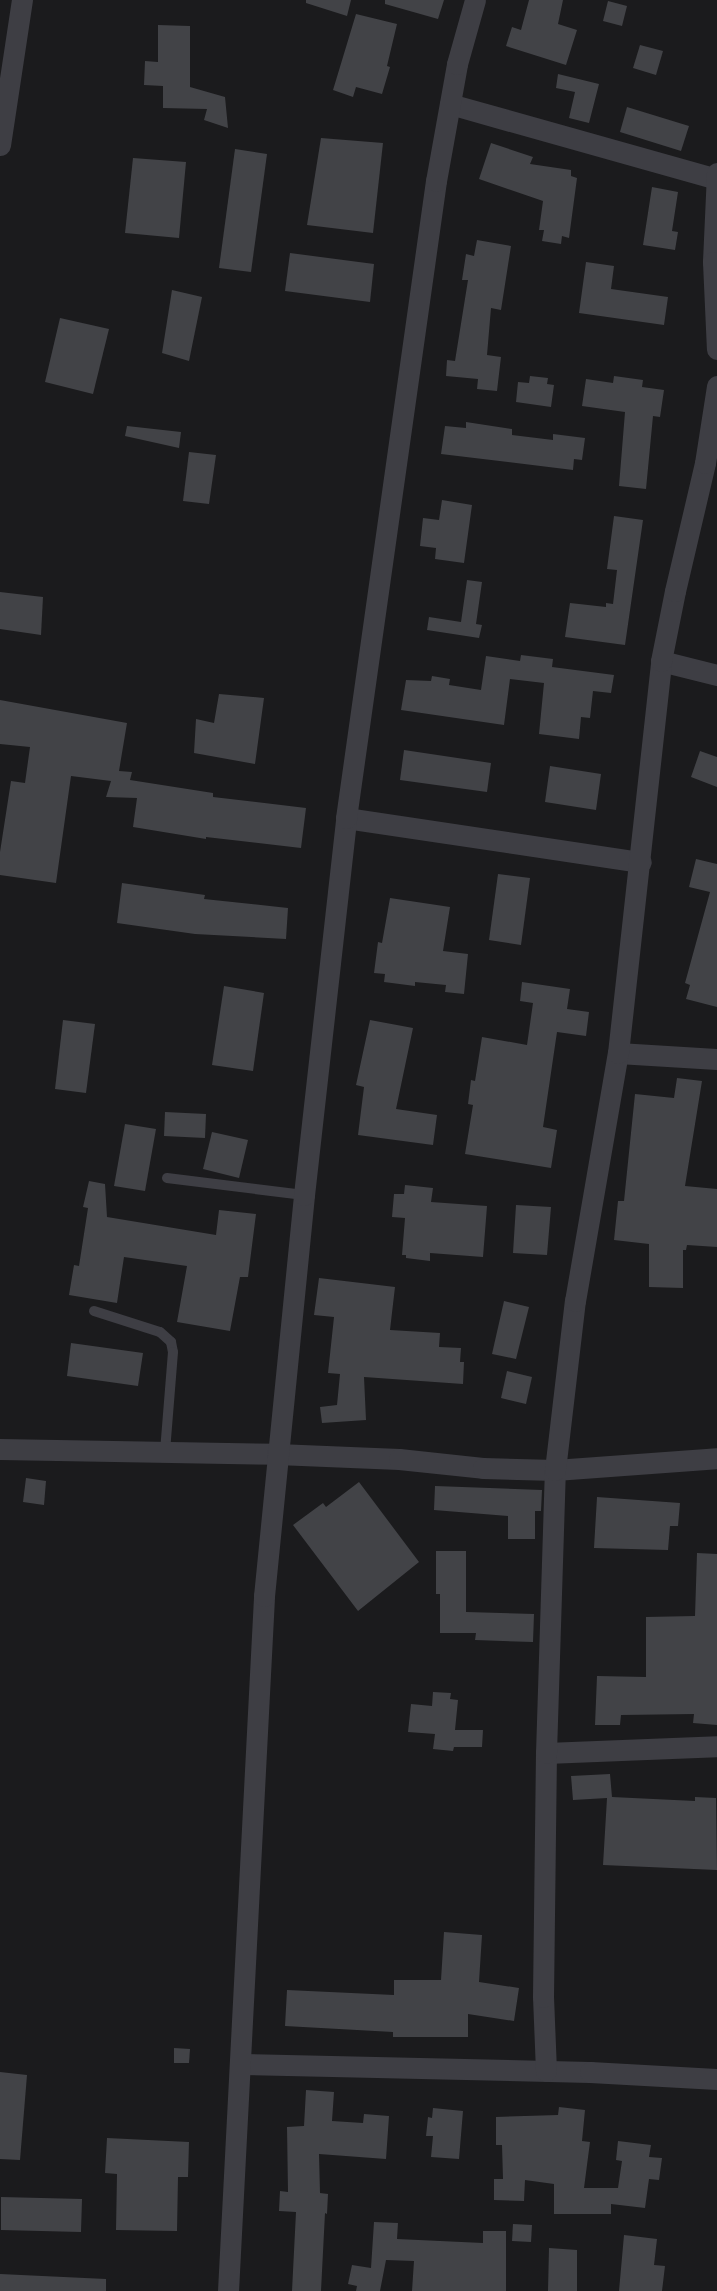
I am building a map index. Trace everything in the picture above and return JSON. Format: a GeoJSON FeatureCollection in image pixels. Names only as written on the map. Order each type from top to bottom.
{"type":"FeatureCollection","features":[{"type":"Feature","properties":{"kind":"street"},"geometry":{"type":"LineString","coordinates":[[0,146],[22,0]]}},
{"type":"Feature","properties":{"kind":"street"},"geometry":{"type":"LineString","coordinates":[[228,2291],[264,1596],[304,1194],[346,818],[434,193],[450,104],[475,0]]}},
{"type":"Feature","properties":{"kind":"street"},"geometry":{"type":"LineString","coordinates":[[450,104],[716,176],[712,262],[717,350]]}},
{"type":"Feature","properties":{"kind":"street"},"geometry":{"type":"LineString","coordinates":[[546,2071],[543,1997],[546,1753],[555,1470],[575,1301],[618,1053],[641,862],[647,769],[661,661],[705,464],[717,386]]}},
{"type":"Feature","properties":{"kind":"street"},"geometry":{"type":"LineString","coordinates":[[661,661],[717,675]]}},
{"type":"Feature","properties":{"kind":"street"},"geometry":{"type":"LineString","coordinates":[[346,818],[641,862]]}},
{"type":"Feature","properties":{"kind":"street"},"geometry":{"type":"LineString","coordinates":[[618,1053],[717,1059]]}},
{"type":"Feature","properties":{"kind":"street"},"geometry":{"type":"LineString","coordinates":[[0,1449],[277,1454],[399,1459],[483,1468],[555,1470],[717,1458]]}},
{"type":"Feature","properties":{"kind":"street"},"geometry":{"type":"LineString","coordinates":[[546,1753],[717,1746]]}},
{"type":"Feature","properties":{"kind":"street"},"geometry":{"type":"LineString","coordinates":[[240,2064],[546,2071],[717,2079]]}},
{"type":"Feature","properties":{"kind":"lane"},"geometry":{"type":"LineString","coordinates":[[167,1178],[304,1194]]}},
{"type":"Feature","properties":{"kind":"lane"},"geometry":{"type":"LineString","coordinates":[[94,1311],[160,1332],[171,1342],[173,1352],[165,1451]]}},
{"type":"Feature","properties":{"kind":"building"},"geometry":{"type":"Polygon","coordinates":[[[306,0],[351,0],[347,16],[306,3],[306,0]]]}},
{"type":"Feature","properties":{"kind":"building"},"geometry":{"type":"Polygon","coordinates":[[[385,0],[444,0],[438,19],[385,4],[385,0]]]}},
{"type":"Feature","properties":{"kind":"building"},"geometry":{"type":"Polygon","coordinates":[[[529,0],[563,0],[558,24],[577,30],[566,65],[506,46],[512,27],[521,30],[529,0]]]}},
{"type":"Feature","properties":{"kind":"building"},"geometry":{"type":"Polygon","coordinates":[[[608,1],[627,6],[622,26],[603,21],[608,1]]]}},
{"type":"Feature","properties":{"kind":"building"},"geometry":{"type":"Polygon","coordinates":[[[356,14],[397,24],[387,66],[390,67],[382,94],[356,87],[353,97],[333,90],[356,14]]]}},
{"type":"Feature","properties":{"kind":"building"},"geometry":{"type":"Polygon","coordinates":[[[158,25],[190,26],[190,87],[225,97],[228,128],[204,120],[207,109],[163,108],[163,86],[144,85],[145,61],[158,62],[158,25]]]}},
{"type":"Feature","properties":{"kind":"building"},"geometry":{"type":"Polygon","coordinates":[[[640,45],[663,51],[656,75],[633,68],[640,45]]]}},
{"type":"Feature","properties":{"kind":"building"},"geometry":{"type":"Polygon","coordinates":[[[558,74],[599,84],[589,123],[569,118],[575,92],[556,88],[558,74]]]}},
{"type":"Feature","properties":{"kind":"building"},"geometry":{"type":"Polygon","coordinates":[[[627,107],[689,126],[681,151],[620,132],[627,107]]]}},
{"type":"Feature","properties":{"kind":"building"},"geometry":{"type":"Polygon","coordinates":[[[321,138],[383,143],[373,233],[307,225],[321,138]]]}},
{"type":"Feature","properties":{"kind":"building"},"geometry":{"type":"Polygon","coordinates":[[[491,143],[533,157],[530,164],[571,170],[571,176],[577,178],[569,238],[562,236],[561,244],[542,241],[544,230],[539,230],[543,201],[479,179],[491,143]]]}},
{"type":"Feature","properties":{"kind":"building"},"geometry":{"type":"Polygon","coordinates":[[[235,149],[267,154],[251,272],[219,268],[235,149]]]}},
{"type":"Feature","properties":{"kind":"building"},"geometry":{"type":"Polygon","coordinates":[[[133,158],[186,162],[179,238],[125,233],[133,158]]]}},
{"type":"Feature","properties":{"kind":"building"},"geometry":{"type":"Polygon","coordinates":[[[652,187],[678,192],[672,231],[678,232],[675,250],[643,245],[652,187]]]}},
{"type":"Feature","properties":{"kind":"building"},"geometry":{"type":"Polygon","coordinates":[[[477,240],[511,246],[501,310],[491,308],[487,355],[501,357],[497,391],[477,389],[478,379],[446,376],[447,360],[455,361],[468,280],[462,280],[466,254],[474,256],[477,240]]]}},
{"type":"Feature","properties":{"kind":"building"},"geometry":{"type":"Polygon","coordinates":[[[290,253],[374,264],[370,302],[285,291],[290,253]]]}},
{"type":"Feature","properties":{"kind":"building"},"geometry":{"type":"Polygon","coordinates":[[[586,262],[614,266],[611,289],[668,297],[664,325],[579,313],[586,262]]]}},
{"type":"Feature","properties":{"kind":"building"},"geometry":{"type":"Polygon","coordinates":[[[172,290],[202,297],[189,361],[162,353],[172,290]]]}},
{"type":"Feature","properties":{"kind":"building"},"geometry":{"type":"Polygon","coordinates":[[[60,318],[109,329],[93,394],[45,382],[60,318]]]}},
{"type":"Feature","properties":{"kind":"building"},"geometry":{"type":"Polygon","coordinates":[[[530,376],[548,378],[547,384],[554,385],[551,407],[516,402],[518,382],[529,383],[530,376]]]}},
{"type":"Feature","properties":{"kind":"building"},"geometry":{"type":"Polygon","coordinates":[[[614,376],[643,380],[642,387],[664,390],[660,417],[653,416],[646,489],[619,486],[625,412],[582,406],[586,379],[613,383],[614,376]]]}},
{"type":"Feature","properties":{"kind":"building"},"geometry":{"type":"Polygon","coordinates":[[[466,422],[512,429],[512,435],[553,440],[553,434],[585,438],[582,460],[574,459],[573,470],[441,454],[445,426],[466,428],[466,422]]]}},
{"type":"Feature","properties":{"kind":"building"},"geometry":{"type":"Polygon","coordinates":[[[127,426],[181,432],[179,448],[125,436],[127,426]]]}},
{"type":"Feature","properties":{"kind":"building"},"geometry":{"type":"Polygon","coordinates":[[[189,452],[216,455],[209,504],[183,501],[189,452]]]}},
{"type":"Feature","properties":{"kind":"building"},"geometry":{"type":"Polygon","coordinates":[[[442,500],[472,505],[464,563],[435,559],[436,548],[420,546],[423,518],[439,520],[442,500]]]}},
{"type":"Feature","properties":{"kind":"building"},"geometry":{"type":"Polygon","coordinates":[[[614,516],[643,520],[625,645],[565,637],[570,603],[606,607],[606,603],[613,604],[617,570],[607,569],[614,516]]]}},
{"type":"Feature","properties":{"kind":"building"},"geometry":{"type":"Polygon","coordinates":[[[467,580],[482,582],[476,624],[482,625],[479,638],[427,630],[429,617],[461,622],[467,580]]]}},
{"type":"Feature","properties":{"kind":"building"},"geometry":{"type":"Polygon","coordinates":[[[0,592],[43,597],[41,635],[0,629],[0,592]]]}},
{"type":"Feature","properties":{"kind":"building"},"geometry":{"type":"Polygon","coordinates":[[[521,655],[553,659],[552,667],[614,675],[611,693],[593,691],[590,718],[581,717],[579,739],[539,734],[544,683],[510,679],[504,725],[401,710],[406,680],[431,681],[432,676],[450,679],[449,685],[481,690],[486,656],[520,661],[521,655]]]}},
{"type":"Feature","properties":{"kind":"building"},"geometry":{"type":"Polygon","coordinates":[[[219,694],[264,698],[255,764],[194,753],[196,719],[214,723],[219,694]]]}},
{"type":"Feature","properties":{"kind":"building"},"geometry":{"type":"Polygon","coordinates":[[[0,700],[127,723],[119,771],[132,772],[130,780],[213,793],[213,797],[306,808],[301,848],[206,837],[206,839],[133,827],[137,798],[106,797],[111,781],[71,776],[56,883],[0,875],[0,852],[11,781],[25,783],[30,747],[0,744],[0,700]]]}},
{"type":"Feature","properties":{"kind":"building"},"geometry":{"type":"Polygon","coordinates":[[[404,750],[491,763],[487,792],[400,780],[404,750]]]}},
{"type":"Feature","properties":{"kind":"building"},"geometry":{"type":"Polygon","coordinates":[[[700,751],[717,757],[717,787],[691,777],[700,751]]]}},
{"type":"Feature","properties":{"kind":"building"},"geometry":{"type":"Polygon","coordinates":[[[550,766],[601,774],[596,810],[545,802],[550,766]]]}},
{"type":"Feature","properties":{"kind":"building"},"geometry":{"type":"Polygon","coordinates":[[[696,859],[717,864],[717,1007],[686,999],[690,985],[685,983],[710,892],[689,887],[696,859]]]}},
{"type":"Feature","properties":{"kind":"building"},"geometry":{"type":"Polygon","coordinates":[[[498,874],[530,878],[521,945],[489,940],[498,874]]]}},
{"type":"Feature","properties":{"kind":"building"},"geometry":{"type":"Polygon","coordinates":[[[122,883],[205,895],[204,899],[288,908],[286,939],[195,934],[117,923],[122,883]]]}},
{"type":"Feature","properties":{"kind":"building"},"geometry":{"type":"Polygon","coordinates":[[[390,898],[450,907],[443,951],[468,954],[464,994],[445,992],[446,985],[415,982],[415,986],[384,982],[385,974],[374,973],[378,942],[382,943],[390,898]]]}},
{"type":"Feature","properties":{"kind":"building"},"geometry":{"type":"Polygon","coordinates":[[[522,982],[570,989],[567,1009],[589,1012],[586,1036],[557,1032],[543,1127],[557,1130],[551,1168],[465,1154],[473,1105],[468,1104],[471,1080],[475,1081],[482,1037],[527,1045],[533,1003],[520,1001],[522,982]]]}},
{"type":"Feature","properties":{"kind":"building"},"geometry":{"type":"Polygon","coordinates":[[[224,986],[264,993],[253,1071],[212,1065],[224,986]]]}},
{"type":"Feature","properties":{"kind":"building"},"geometry":{"type":"Polygon","coordinates":[[[63,1020],[95,1024],[86,1093],[55,1089],[63,1020]]]}},
{"type":"Feature","properties":{"kind":"building"},"geometry":{"type":"Polygon","coordinates":[[[370,1020],[413,1028],[396,1109],[437,1115],[433,1145],[358,1135],[364,1087],[356,1085],[370,1020]]]}},
{"type":"Feature","properties":{"kind":"building"},"geometry":{"type":"Polygon","coordinates":[[[677,1078],[702,1081],[685,1186],[717,1189],[717,1247],[687,1245],[686,1250],[683,1250],[683,1288],[649,1287],[649,1244],[614,1240],[618,1201],[624,1201],[635,1094],[674,1098],[677,1078]]]}},
{"type":"Feature","properties":{"kind":"building"},"geometry":{"type":"Polygon","coordinates":[[[165,1112],[206,1114],[205,1138],[164,1136],[165,1112]]]}},
{"type":"Feature","properties":{"kind":"building"},"geometry":{"type":"Polygon","coordinates":[[[125,1124],[156,1129],[145,1191],[114,1186],[125,1124]]]}},
{"type":"Feature","properties":{"kind":"building"},"geometry":{"type":"Polygon","coordinates":[[[212,1132],[248,1140],[239,1178],[203,1169],[212,1132]]]}},
{"type":"Feature","properties":{"kind":"building"},"geometry":{"type":"Polygon","coordinates":[[[89,1181],[105,1184],[107,1217],[216,1235],[219,1210],[256,1214],[248,1277],[240,1277],[230,1331],[177,1322],[187,1266],[124,1257],[117,1303],[69,1295],[74,1265],[79,1266],[88,1208],[83,1207],[89,1181]]]}},
{"type":"Feature","properties":{"kind":"building"},"geometry":{"type":"Polygon","coordinates":[[[405,1185],[433,1188],[431,1202],[487,1206],[483,1257],[430,1253],[430,1261],[406,1258],[406,1255],[402,1255],[405,1218],[392,1217],[394,1194],[404,1194],[405,1185]]]}},
{"type":"Feature","properties":{"kind":"building"},"geometry":{"type":"Polygon","coordinates":[[[516,1205],[551,1207],[547,1255],[513,1253],[516,1205]]]}},
{"type":"Feature","properties":{"kind":"building"},"geometry":{"type":"Polygon","coordinates":[[[319,1278],[395,1287],[390,1330],[440,1333],[439,1347],[461,1348],[460,1362],[464,1362],[463,1384],[364,1377],[366,1420],[322,1423],[320,1407],[337,1405],[340,1374],[328,1373],[334,1317],[314,1315],[319,1278]]]}},
{"type":"Feature","properties":{"kind":"building"},"geometry":{"type":"Polygon","coordinates":[[[504,1301],[529,1307],[516,1359],[492,1354],[504,1301]]]}},
{"type":"Feature","properties":{"kind":"building"},"geometry":{"type":"Polygon","coordinates":[[[71,1343],[143,1353],[138,1386],[67,1376],[71,1343]]]}},
{"type":"Feature","properties":{"kind":"building"},"geometry":{"type":"Polygon","coordinates":[[[507,1371],[532,1377],[526,1404],[501,1398],[507,1371]]]}},
{"type":"Feature","properties":{"kind":"building"},"geometry":{"type":"Polygon","coordinates":[[[26,1478],[46,1481],[44,1505],[23,1502],[26,1478]]]}},
{"type":"Feature","properties":{"kind":"building"},"geometry":{"type":"Polygon","coordinates":[[[359,1482],[419,1562],[358,1611],[293,1525],[323,1503],[326,1507],[359,1482]]]}},
{"type":"Feature","properties":{"kind":"building"},"geometry":{"type":"Polygon","coordinates":[[[435,1486],[542,1490],[541,1511],[535,1511],[535,1539],[508,1539],[508,1516],[434,1510],[435,1486]]]}},
{"type":"Feature","properties":{"kind":"building"},"geometry":{"type":"Polygon","coordinates":[[[597,1497],[680,1503],[678,1526],[670,1526],[668,1550],[594,1548],[597,1497]]]}},
{"type":"Feature","properties":{"kind":"building"},"geometry":{"type":"Polygon","coordinates":[[[436,1551],[466,1551],[466,1612],[534,1614],[533,1642],[475,1640],[476,1633],[440,1633],[440,1594],[436,1594],[436,1551]]]}},
{"type":"Feature","properties":{"kind":"building"},"geometry":{"type":"Polygon","coordinates":[[[697,1553],[717,1554],[717,1725],[693,1723],[694,1714],[621,1715],[620,1725],[595,1725],[597,1676],[646,1677],[646,1617],[695,1616],[697,1553]]]}},
{"type":"Feature","properties":{"kind":"building"},"geometry":{"type":"Polygon","coordinates":[[[433,1692],[451,1693],[450,1699],[458,1700],[455,1730],[483,1730],[482,1747],[454,1747],[453,1751],[433,1749],[435,1734],[408,1732],[411,1704],[432,1706],[433,1692]]]}},
{"type":"Feature","properties":{"kind":"building"},"geometry":{"type":"Polygon","coordinates":[[[610,1774],[612,1797],[695,1801],[695,1797],[716,1798],[717,1870],[603,1865],[607,1798],[573,1800],[571,1776],[610,1774]]]}},
{"type":"Feature","properties":{"kind":"building"},"geometry":{"type":"Polygon","coordinates":[[[444,1932],[482,1935],[479,1982],[519,1988],[514,2021],[468,2014],[468,2037],[393,2037],[393,2032],[285,2026],[287,1990],[394,1995],[394,1980],[441,1980],[444,1932]]]}},
{"type":"Feature","properties":{"kind":"building"},"geometry":{"type":"Polygon","coordinates":[[[174,2048],[190,2049],[189,2063],[174,2063],[174,2048]]]}},
{"type":"Feature","properties":{"kind":"building"},"geometry":{"type":"Polygon","coordinates":[[[0,2072],[27,2075],[20,2160],[0,2159],[0,2072]]]}},
{"type":"Feature","properties":{"kind":"building"},"geometry":{"type":"Polygon","coordinates":[[[306,2090],[334,2092],[332,2121],[363,2123],[364,2114],[389,2116],[386,2159],[319,2154],[320,2193],[328,2194],[321,2291],[292,2291],[296,2212],[279,2211],[280,2191],[288,2192],[287,2127],[304,2126],[306,2090]]]}},
{"type":"Feature","properties":{"kind":"building"},"geometry":{"type":"Polygon","coordinates":[[[559,2107],[585,2110],[582,2141],[590,2142],[584,2188],[618,2188],[622,2161],[616,2160],[618,2141],[651,2145],[649,2157],[662,2158],[659,2180],[649,2179],[645,2208],[611,2204],[611,2214],[554,2214],[554,2184],[525,2180],[524,2201],[494,2200],[494,2179],[503,2179],[502,2145],[496,2145],[496,2117],[558,2115],[559,2107]]]}},
{"type":"Feature","properties":{"kind":"building"},"geometry":{"type":"Polygon","coordinates":[[[433,2108],[463,2111],[459,2159],[431,2157],[433,2136],[426,2136],[428,2117],[432,2118],[433,2108]]]}},
{"type":"Feature","properties":{"kind":"building"},"geometry":{"type":"Polygon","coordinates":[[[107,2138],[189,2142],[188,2177],[178,2177],[177,2231],[116,2230],[117,2174],[105,2173],[107,2138]]]}},
{"type":"Feature","properties":{"kind":"building"},"geometry":{"type":"Polygon","coordinates":[[[1,2197],[82,2199],[81,2232],[1,2230],[1,2197]]]}},
{"type":"Feature","properties":{"kind":"building"},"geometry":{"type":"Polygon","coordinates":[[[374,2222],[398,2223],[397,2239],[483,2243],[483,2231],[506,2231],[506,2291],[412,2291],[414,2261],[386,2260],[380,2291],[356,2291],[357,2286],[348,2284],[352,2265],[371,2268],[374,2222]]]}},
{"type":"Feature","properties":{"kind":"building"},"geometry":{"type":"Polygon","coordinates":[[[513,2224],[532,2225],[531,2242],[512,2241],[513,2224]]]}},
{"type":"Feature","properties":{"kind":"building"},"geometry":{"type":"Polygon","coordinates":[[[624,2235],[657,2239],[654,2265],[665,2266],[662,2291],[619,2291],[624,2235]]]}},
{"type":"Feature","properties":{"kind":"building"},"geometry":{"type":"Polygon","coordinates":[[[549,2248],[577,2250],[577,2291],[548,2291],[549,2248]]]}},
{"type":"Feature","properties":{"kind":"building"},"geometry":{"type":"Polygon","coordinates":[[[0,2274],[106,2279],[106,2291],[0,2291],[0,2274]]]}}]}
